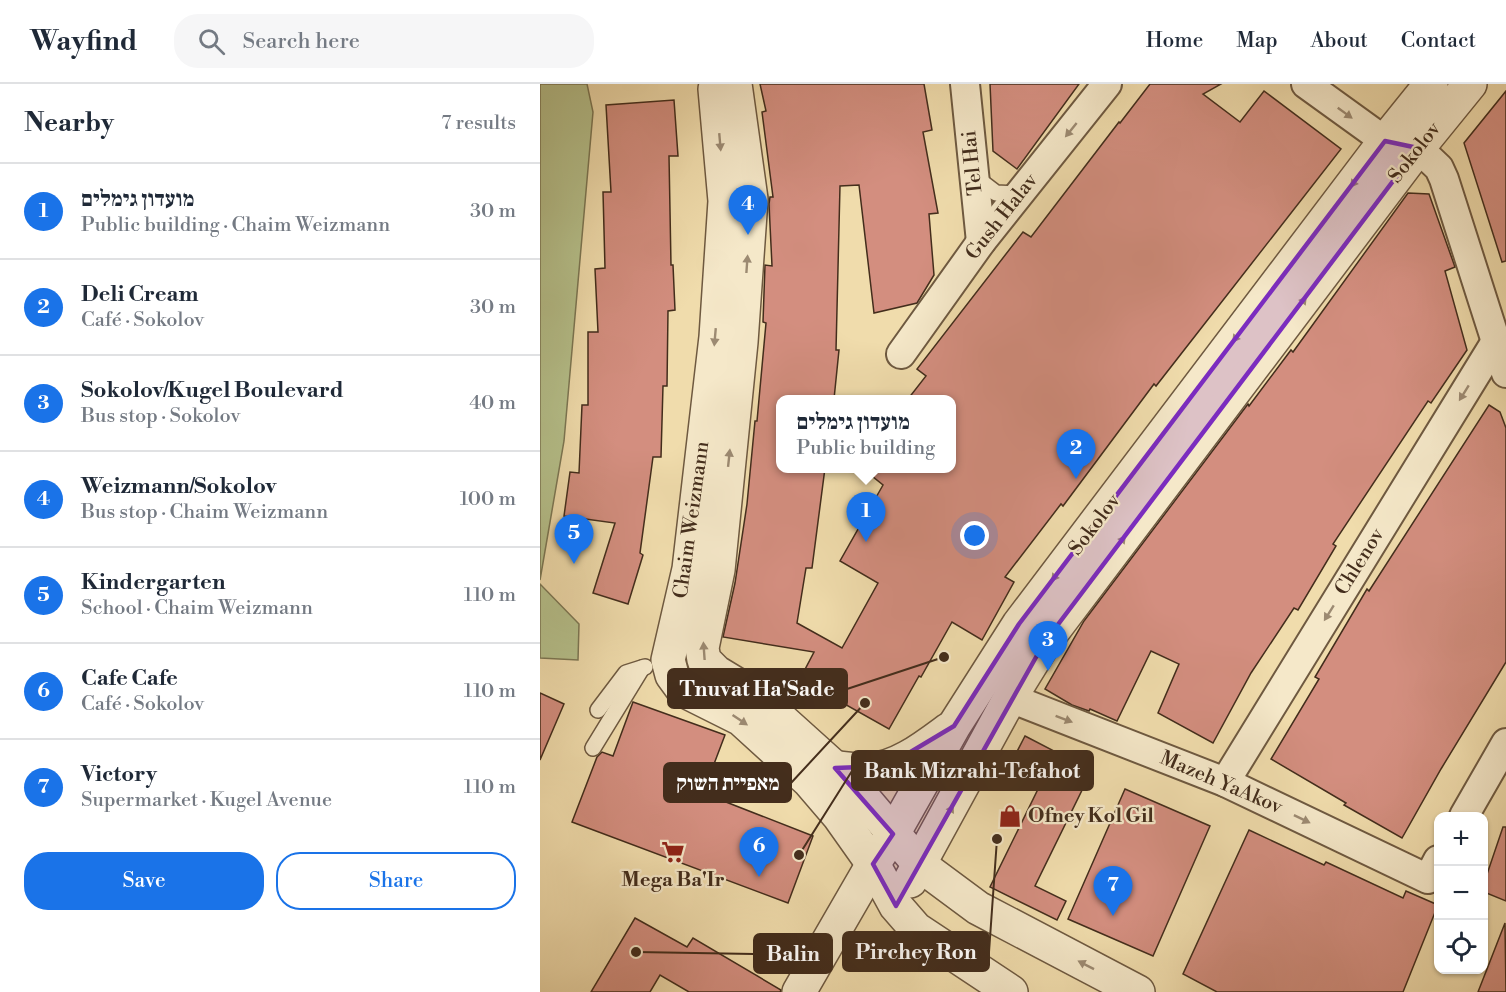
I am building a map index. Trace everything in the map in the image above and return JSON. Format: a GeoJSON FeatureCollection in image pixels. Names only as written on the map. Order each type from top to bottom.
{"type":"FeatureCollection","features":[{"type":"Feature","properties":{"kind":"street","name":"Chaim Weizmann"},"geometry":{"type":"LineString","coordinates":[[655,664],[689,569],[716,337],[725,201],[714,84]]}},
{"type":"Feature","properties":{"kind":"street","name":"Chaim Weizmann"},"geometry":{"type":"LineString","coordinates":[[735,84],[751,199],[741,342],[718,570],[702,648],[704,660],[716,672],[754,695],[835,768],[920,865],[978,908],[1138,992]]}},
{"type":"Feature","properties":{"kind":"street","name":"Tel Hai"},"geometry":{"type":"LineString","coordinates":[[965,84],[981,242]]}},
{"type":"Feature","properties":{"kind":"street","name":"Gush Halav"},"geometry":{"type":"LineString","coordinates":[[901,354],[981,242],[1107,84]]}},
{"type":"Feature","properties":{"kind":"street"},"geometry":{"type":"LineString","coordinates":[[1306,84],[1385,141],[1418,148],[1439,168],[1506,373]]}},
{"type":"Feature","properties":{"kind":"street","name":"Sokolov"},"geometry":{"type":"LineString","coordinates":[[799,992],[954,726],[1019,624],[1385,141],[1431,84]]}},
{"type":"Feature","properties":{"kind":"street","name":"Sokolov"},"geometry":{"type":"LineString","coordinates":[[896,906],[1010,698],[1044,643],[1418,148],[1470,84]]}},
{"type":"Feature","properties":{"kind":"street","name":"Chlenov"},"geometry":{"type":"LineString","coordinates":[[1225,782],[1495,343]]}},
{"type":"Feature","properties":{"kind":"street"},"geometry":{"type":"LineString","coordinates":[[655,664],[672,675],[683,690],[741,719],[808,781],[839,816],[873,864],[896,906],[916,929],[1011,992]]}},
{"type":"Feature","properties":{"kind":"street","name":"Mazeh YaAkov"},"geometry":{"type":"LineString","coordinates":[[1010,698],[1225,782],[1433,870]]}},
{"type":"Feature","properties":{"kind":"street"},"geometry":{"type":"LineString","coordinates":[[835,768],[868,770],[887,766],[909,757],[954,726]]}},
{"type":"Feature","properties":{"kind":"street"},"geometry":{"type":"LineString","coordinates":[[1466,812],[1506,742]]}},
{"type":"Feature","properties":{"kind":"lane"},"geometry":{"type":"LineString","coordinates":[[975,177],[996,193],[1020,194]]}},
{"type":"Feature","properties":{"kind":"lane"},"geometry":{"type":"LineString","coordinates":[[598,710],[626,673],[655,664]]}},
{"type":"Feature","properties":{"kind":"lane"},"geometry":{"type":"LineString","coordinates":[[593,748],[655,664]]}},
{"type":"Feature","properties":{"kind":"highlighted area"},"geometry":{"type":"Polygon","coordinates":[[[1385,141],[1418,148],[1044,643],[896,906],[873,864],[893,834],[835,768],[887,766],[954,726],[1019,624],[1385,141]]]}},
{"type":"Feature","properties":{"kind":"green space"},"geometry":{"type":"Polygon","coordinates":[[[540,84],[587,84],[593,112],[564,441],[540,580],[540,84]]]}},
{"type":"Feature","properties":{"kind":"green space"},"geometry":{"type":"Polygon","coordinates":[[[540,584],[579,624],[578,660],[540,658],[540,584]]]}},
{"type":"Feature","properties":{"kind":"building"},"geometry":{"type":"Polygon","coordinates":[[[760,84],[924,84],[932,130],[923,132],[938,213],[929,214],[934,275],[917,303],[874,313],[859,185],[840,186],[836,350],[839,350],[834,395],[776,395],[776,473],[824,473],[812,568],[806,568],[797,623],[842,648],[878,583],[840,561],[883,485],[868,473],[956,473],[956,395],[911,395],[926,376],[917,369],[1023,232],[1031,237],[1150,84],[1221,84],[1203,94],[1240,122],[1264,91],[1341,149],[1156,386],[1154,384],[1063,506],[1061,504],[1005,577],[1014,582],[982,640],[952,622],[889,729],[800,679],[814,652],[723,637],[735,583],[747,504],[755,421],[757,421],[766,323],[763,322],[765,265],[772,266],[769,204],[770,197],[773,197],[762,112],[766,111],[760,84]]]}},
{"type":"Feature","properties":{"kind":"building"},"geometry":{"type":"Polygon","coordinates":[[[990,84],[1079,84],[1017,169],[993,151],[990,84]]]}},
{"type":"Feature","properties":{"kind":"building"},"geometry":{"type":"Polygon","coordinates":[[[1506,91],[1506,261],[1502,262],[1464,143],[1506,91]]]}},
{"type":"Feature","properties":{"kind":"building"},"geometry":{"type":"Polygon","coordinates":[[[674,100],[678,156],[669,156],[671,265],[673,265],[675,310],[668,311],[667,386],[663,386],[661,457],[653,457],[640,553],[643,555],[628,604],[593,593],[615,523],[564,516],[570,472],[579,473],[582,405],[588,405],[588,332],[598,332],[595,269],[605,268],[603,192],[611,192],[606,105],[674,100]]]}},
{"type":"Feature","properties":{"kind":"building"},"geometry":{"type":"Polygon","coordinates":[[[1408,193],[1429,194],[1455,267],[1445,271],[1467,350],[1431,403],[1428,401],[1333,544],[1336,546],[1298,610],[1294,608],[1251,673],[1213,743],[1158,713],[1179,664],[1151,651],[1117,721],[1090,709],[1089,711],[1072,705],[1045,689],[1084,621],[1248,404],[1249,406],[1291,350],[1293,352],[1408,193]]]}},
{"type":"Feature","properties":{"kind":"building"},"geometry":{"type":"Polygon","coordinates":[[[1489,405],[1500,412],[1506,428],[1506,662],[1402,838],[1271,759],[1319,679],[1315,677],[1367,589],[1369,591],[1489,405]]]}},
{"type":"Feature","properties":{"kind":"building"},"geometry":{"type":"Polygon","coordinates":[[[540,693],[564,704],[540,760],[540,693]]]}},
{"type":"Feature","properties":{"kind":"building"},"geometry":{"type":"Polygon","coordinates":[[[633,702],[725,735],[703,793],[813,836],[788,903],[572,822],[597,757],[602,752],[613,756],[633,702]]]}},
{"type":"Feature","properties":{"kind":"building"},"geometry":{"type":"Polygon","coordinates":[[[1025,736],[1056,752],[1050,765],[1086,782],[1035,886],[1066,901],[1057,920],[990,887],[1039,787],[1007,771],[1025,736]]]}},
{"type":"Feature","properties":{"kind":"building"},"geometry":{"type":"Polygon","coordinates":[[[1125,789],[1210,826],[1153,956],[1068,919],[1125,789]]]}},
{"type":"Feature","properties":{"kind":"building"},"geometry":{"type":"Polygon","coordinates":[[[1503,827],[1506,827],[1506,901],[1488,894],[1488,871],[1503,827]]]}},
{"type":"Feature","properties":{"kind":"building"},"geometry":{"type":"Polygon","coordinates":[[[1249,830],[1324,865],[1326,862],[1403,898],[1406,891],[1434,903],[1434,915],[1403,992],[1217,992],[1183,974],[1249,830]]]}},
{"type":"Feature","properties":{"kind":"building"},"geometry":{"type":"Polygon","coordinates":[[[635,918],[687,947],[693,938],[781,990],[780,992],[689,992],[660,975],[650,992],[591,992],[635,918]]]}},
{"type":"Feature","properties":{"kind":"building"},"geometry":{"type":"Polygon","coordinates":[[[1505,923],[1506,992],[1478,992],[1485,974],[1488,974],[1488,966],[1505,923]]]}},
{"type":"Feature","properties":{"kind":"place","name":"Weizmann/Sokolov"},"geometry":{"type":"Point","coordinates":[748,235]}},
{"type":"Feature","properties":{"kind":"place","name":"Deli Cream"},"geometry":{"type":"Point","coordinates":[1076,479]}},
{"type":"Feature","properties":{"kind":"place","name":"מועדון גימלים"},"geometry":{"type":"Point","coordinates":[866,542]}},
{"type":"Feature","properties":{"kind":"place","name":"Kindergarten"},"geometry":{"type":"Point","coordinates":[574,564]}},
{"type":"Feature","properties":{"kind":"place","name":"Tnuvat Ha'Sade"},"geometry":{"type":"Point","coordinates":[944,657]}},
{"type":"Feature","properties":{"kind":"place","name":"Sokolov/Kugel Boulevard"},"geometry":{"type":"Point","coordinates":[1048,671]}},
{"type":"Feature","properties":{"kind":"place","name":"מאפיית השוק"},"geometry":{"type":"Point","coordinates":[865,703]}},
{"type":"Feature","properties":{"kind":"place","name":"Ofney Kol Gil"},"geometry":{"type":"Point","coordinates":[1010,816]}},
{"type":"Feature","properties":{"kind":"place","name":"Pirchey Ron"},"geometry":{"type":"Point","coordinates":[997,839]}},
{"type":"Feature","properties":{"kind":"place","name":"Mega Ba'Ir"},"geometry":{"type":"Point","coordinates":[673,852]}},
{"type":"Feature","properties":{"kind":"place","name":"Bank Mizrahi-Tefahot"},"geometry":{"type":"Point","coordinates":[799,855]}},
{"type":"Feature","properties":{"kind":"place","name":"Cafe Cafe"},"geometry":{"type":"Point","coordinates":[759,877]}},
{"type":"Feature","properties":{"kind":"place","name":"Victory"},"geometry":{"type":"Point","coordinates":[1113,916]}},
{"type":"Feature","properties":{"kind":"place","name":"Balin"},"geometry":{"type":"Point","coordinates":[636,952]}}]}
